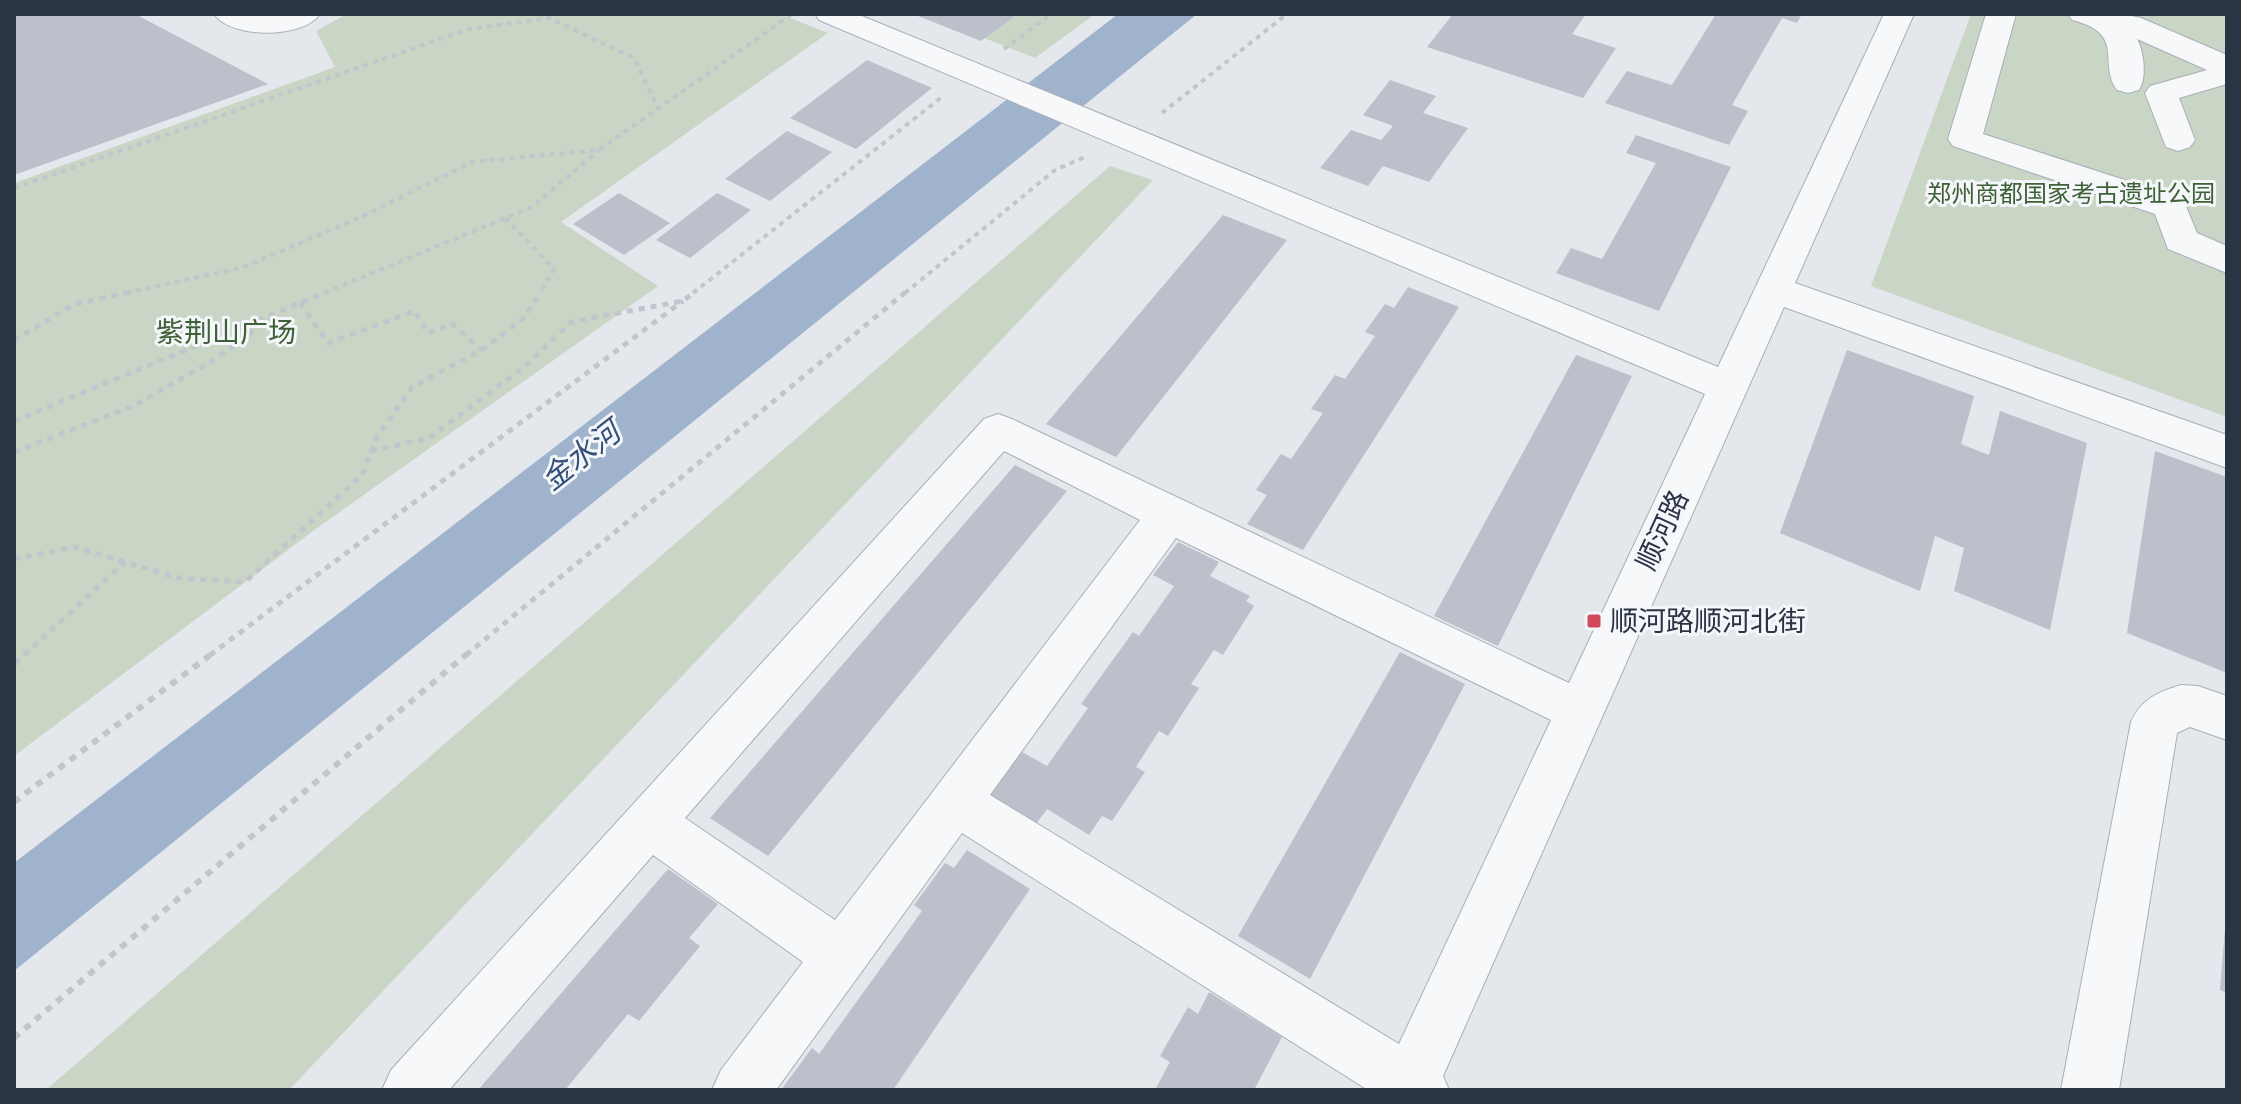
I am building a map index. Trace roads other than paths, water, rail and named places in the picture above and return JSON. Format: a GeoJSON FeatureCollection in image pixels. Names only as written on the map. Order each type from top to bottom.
{"type":"FeatureCollection","features":[{"type":"Feature","properties":{"kind":"street"},"geometry":{"type":"LineString","coordinates":[[229,14],[265,25],[280,24],[305,14]]}},
{"type":"Feature","properties":{"kind":"street"},"geometry":{"type":"LineString","coordinates":[[830,14],[1728,387]]}},
{"type":"Feature","properties":{"kind":"street","name":"顺河路"},"geometry":{"type":"LineString","coordinates":[[1412,1088],[1580,711],[1899,14]]}},
{"type":"Feature","properties":{"kind":"street"},"geometry":{"type":"LineString","coordinates":[[2001,14],[1965,139],[2170,207],[2181,240],[2227,260]]}},
{"type":"Feature","properties":{"kind":"street"},"geometry":{"type":"LineString","coordinates":[[2092,16],[2130,25],[2227,67]]}},
{"type":"Feature","properties":{"kind":"street"},"geometry":{"type":"LineString","coordinates":[[2092,16],[2125,45],[2116,79],[2161,93],[2227,74]]}},
{"type":"Feature","properties":{"kind":"street"},"geometry":{"type":"LineString","coordinates":[[2161,93],[2178,140]]}},
{"type":"Feature","properties":{"kind":"street"},"geometry":{"type":"LineString","coordinates":[[1772,289],[2227,452]]}},
{"type":"Feature","properties":{"kind":"street"},"geometry":{"type":"LineString","coordinates":[[411,1090],[998,430],[1580,711]]}},
{"type":"Feature","properties":{"kind":"street"},"geometry":{"type":"LineString","coordinates":[[741,1090],[1169,515]]}},
{"type":"Feature","properties":{"kind":"street"},"geometry":{"type":"LineString","coordinates":[[2090,1090],[2155,722],[2168,708],[2197,705],[2227,718]]}},
{"type":"Feature","properties":{"kind":"street"},"geometry":{"type":"LineString","coordinates":[[955,801],[1412,1088]]}},
{"type":"Feature","properties":{"kind":"street"},"geometry":{"type":"LineString","coordinates":[[649,823],[841,956]]}},
{"type":"Feature","properties":{"kind":"water","name":"金水河"},"geometry":{"type":"Polygon","coordinates":[[[1118,14],[1197,14],[14,971],[14,863],[1118,14]]]}},
{"type":"Feature","properties":{"kind":"place","name":"顺河路顺河北街"},"geometry":{"type":"Point","coordinates":[1594,621]}},
{"type":"Feature","properties":{"kind":"park label","name":"郑州商都国家考古遗址公园"},"geometry":{"type":"Point","coordinates":[2071,194]}},
{"type":"Feature","properties":{"kind":"park label","name":"紫荆山广场"},"geometry":{"type":"Point","coordinates":[226,332]}}]}
